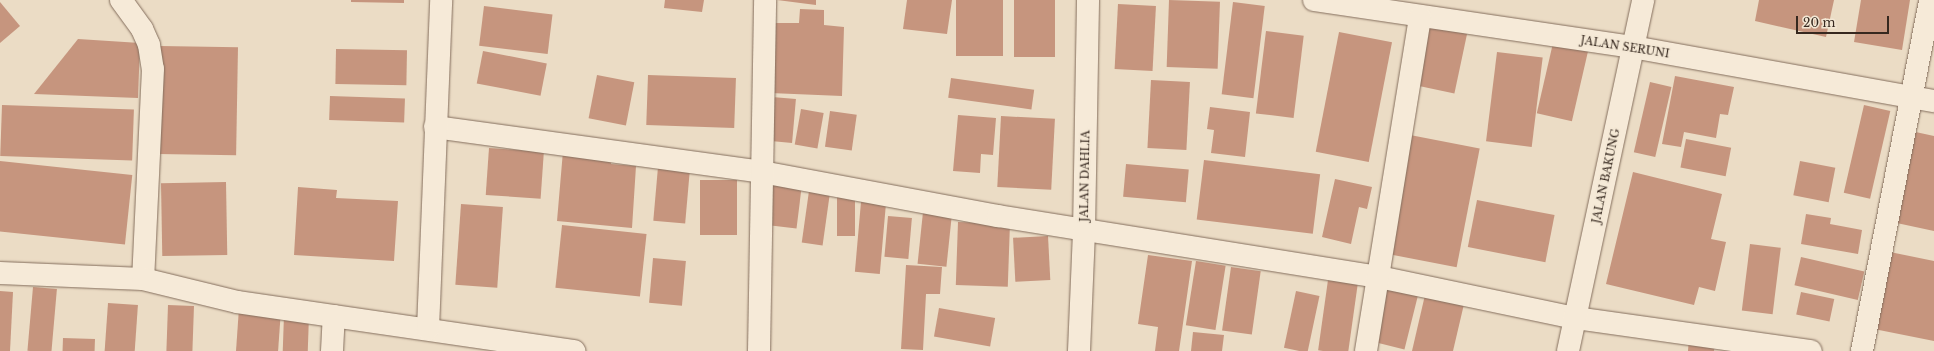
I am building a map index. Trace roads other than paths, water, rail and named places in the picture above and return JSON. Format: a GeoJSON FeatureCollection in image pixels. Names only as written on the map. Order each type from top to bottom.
{"type":"FeatureCollection","features":[{"type":"Feature","properties":{"kind":"street"},"geometry":{"type":"LineString","coordinates":[[121,0],[142,29],[149,45],[153,69],[143,279]]}},
{"type":"Feature","properties":{"kind":"street"},"geometry":{"type":"LineString","coordinates":[[428,329],[440,0]]}},
{"type":"Feature","properties":{"kind":"street"},"geometry":{"type":"LineString","coordinates":[[759,351],[764,0]]}},
{"type":"Feature","properties":{"kind":"street","name":"JALAN DAHLIA"},"geometry":{"type":"LineString","coordinates":[[1079,351],[1084,231],[1088,0]]}},
{"type":"Feature","properties":{"kind":"street","name":"JALAN SERUNI"},"geometry":{"type":"LineString","coordinates":[[1314,0],[1354,3],[1420,17],[1633,47],[1934,101]]}},
{"type":"Feature","properties":{"kind":"street","name":"JALAN BAKUNG"},"geometry":{"type":"LineString","coordinates":[[1568,351],[1643,0]]}},
{"type":"Feature","properties":{"kind":"street"},"geometry":{"type":"LineString","coordinates":[[1862,351],[1930,0]]}},
{"type":"Feature","properties":{"kind":"street"},"geometry":{"type":"LineString","coordinates":[[1366,351],[1379,277],[1395,157],[1420,17]]}},
{"type":"Feature","properties":{"kind":"street"},"geometry":{"type":"LineString","coordinates":[[435,126],[762,172],[1084,231],[1379,277],[1575,318],[1811,351]]}},
{"type":"Feature","properties":{"kind":"street"},"geometry":{"type":"LineString","coordinates":[[0,273],[143,279],[237,302],[428,329],[512,347],[574,351]]}},
{"type":"Feature","properties":{"kind":"street"},"geometry":{"type":"LineString","coordinates":[[332,351],[334,316]]}}]}
